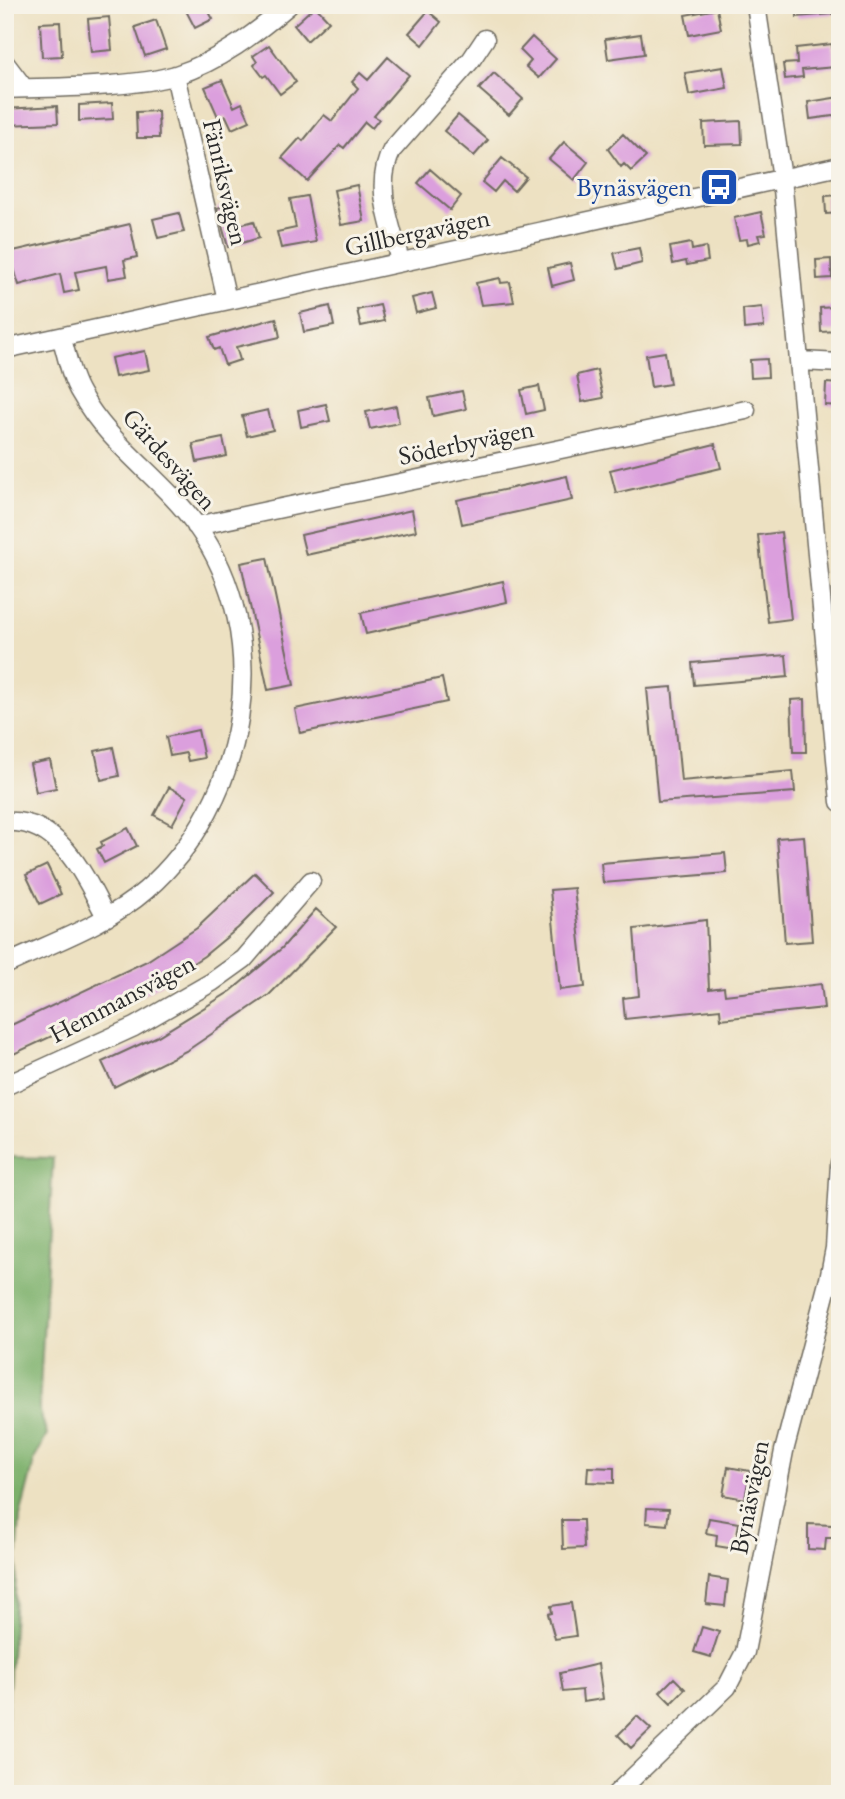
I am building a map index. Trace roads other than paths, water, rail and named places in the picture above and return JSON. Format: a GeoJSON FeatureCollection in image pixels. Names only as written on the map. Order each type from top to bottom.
{"type":"FeatureCollection","features":[{"type":"Feature","properties":{"kind":"street"},"geometry":{"type":"LineString","coordinates":[[5,89],[175,75],[230,48],[289,5]]}},
{"type":"Feature","properties":{"kind":"street"},"geometry":{"type":"LineString","coordinates":[[756,5],[782,178],[836,705],[840,802]]}},
{"type":"Feature","properties":{"kind":"street"},"geometry":{"type":"LineString","coordinates":[[400,261],[382,190],[385,163],[392,150],[471,60],[485,39]]}},
{"type":"Feature","properties":{"kind":"street"},"geometry":{"type":"LineString","coordinates":[[5,63],[24,88]]}},
{"type":"Feature","properties":{"kind":"street","name":"Fänriksvägen"},"geometry":{"type":"LineString","coordinates":[[175,75],[227,300]]}},
{"type":"Feature","properties":{"kind":"street","name":"Gillbergavägen"},"geometry":{"type":"LineString","coordinates":[[5,349],[62,339],[400,261],[598,221],[840,166]]}},
{"type":"Feature","properties":{"kind":"street","name":"Gärdesvägen"},"geometry":{"type":"LineString","coordinates":[[5,965],[106,916],[145,891],[178,856],[207,817],[228,772],[242,717],[240,643],[235,617],[216,563],[196,526],[92,411],[81,394],[62,339]]}},
{"type":"Feature","properties":{"kind":"street"},"geometry":{"type":"LineString","coordinates":[[801,361],[840,363]]}},
{"type":"Feature","properties":{"kind":"street","name":"Söderbyvägen"},"geometry":{"type":"LineString","coordinates":[[196,526],[746,410]]}},
{"type":"Feature","properties":{"kind":"street"},"geometry":{"type":"LineString","coordinates":[[5,822],[31,825],[67,850],[106,916]]}},
{"type":"Feature","properties":{"kind":"street","name":"Hemmansvägen"},"geometry":{"type":"LineString","coordinates":[[5,1086],[134,1027],[212,982],[244,959],[311,881]]}},
{"type":"Feature","properties":{"kind":"street","name":"Bynäsvägen"},"geometry":{"type":"LineString","coordinates":[[616,1794],[727,1687],[745,1652],[784,1451],[829,1279],[835,1248],[840,1163]]}},
{"type":"Feature","properties":{"kind":"place","name":"Bynäsvägen"},"geometry":{"type":"Point","coordinates":[719,187]}}]}
